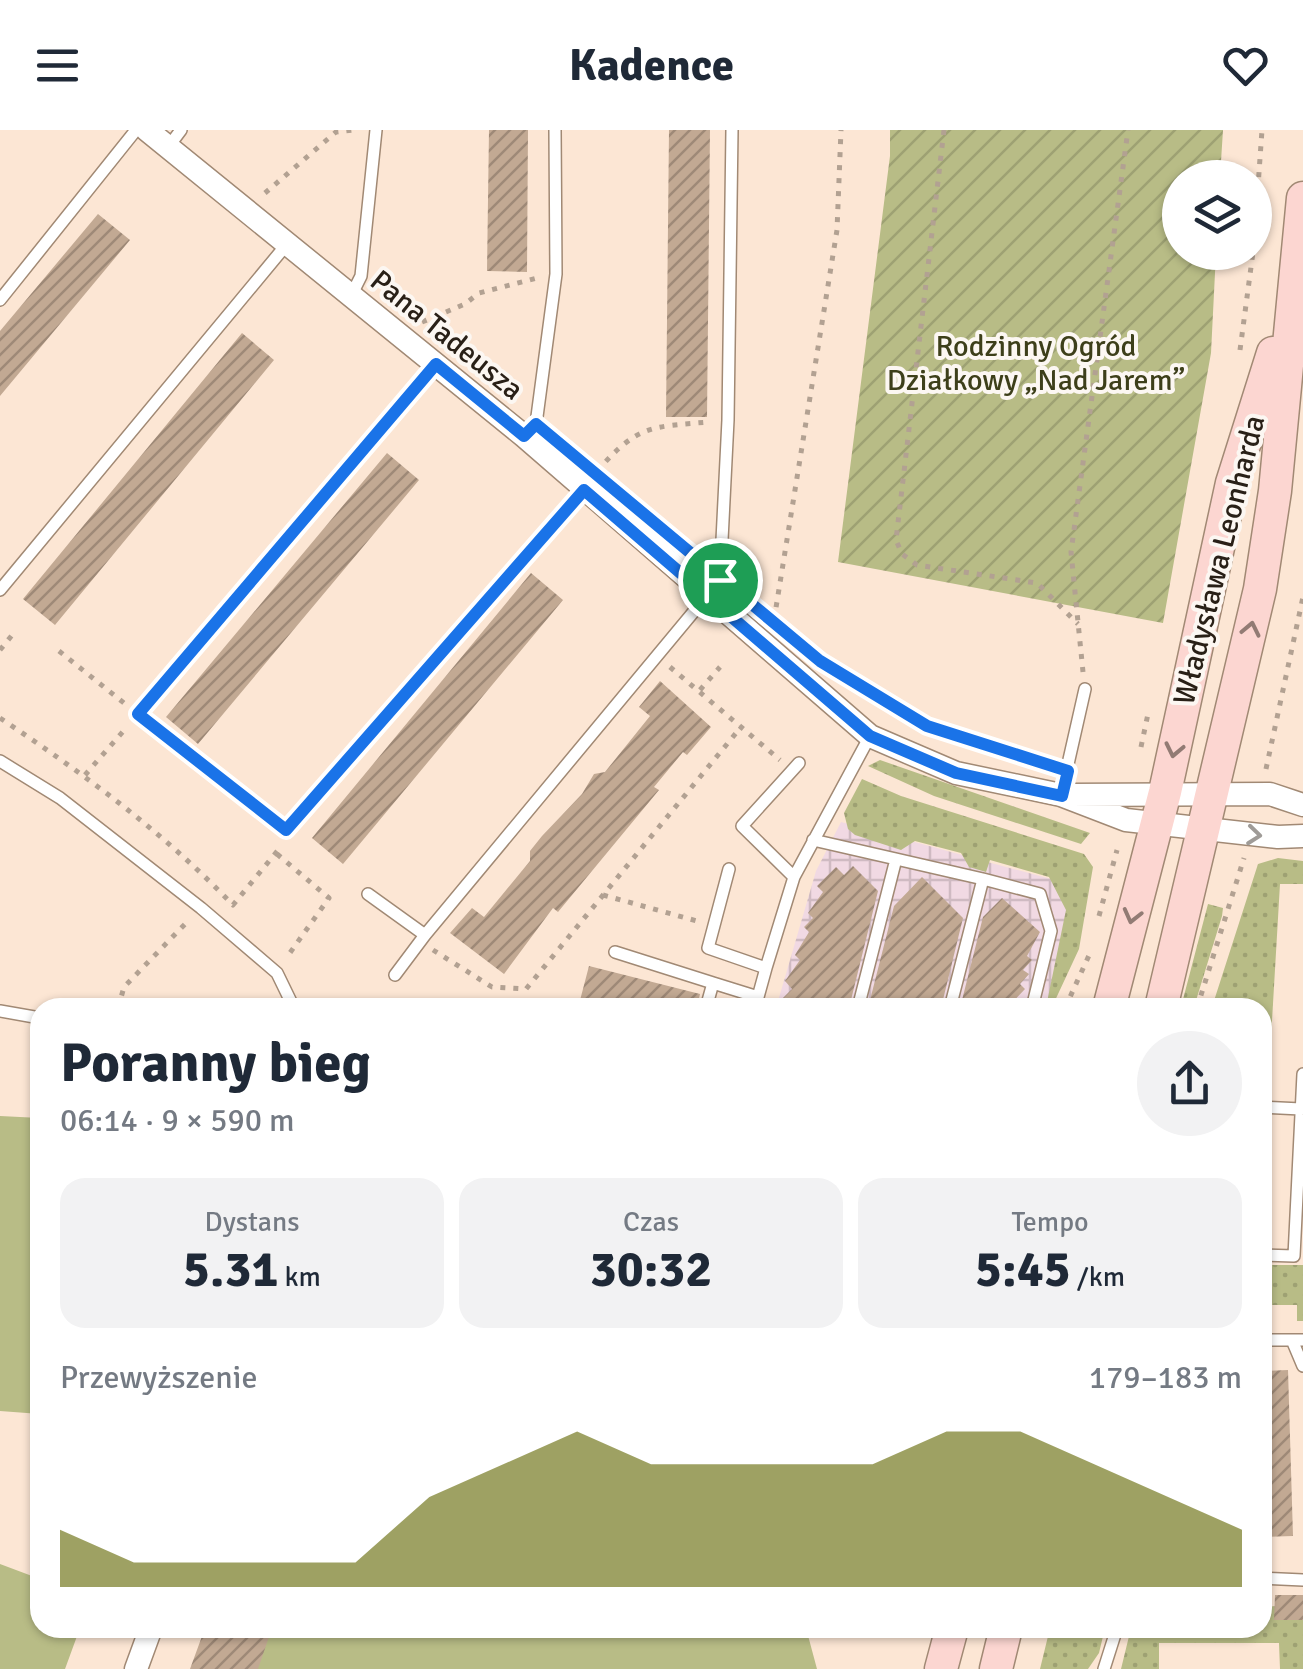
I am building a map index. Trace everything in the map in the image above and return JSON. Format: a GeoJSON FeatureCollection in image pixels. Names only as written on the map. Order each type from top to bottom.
{"type":"FeatureCollection","features":[{"type":"Feature","properties":{"kind":"main road","name":"Władysława Leonharda"},"geometry":{"type":"LineString","coordinates":[[1164,998],[1215,792],[1272,511],[1290,298],[1302,210]]}},
{"type":"Feature","properties":{"kind":"main road","name":"Władysława Leonharda"},"geometry":{"type":"LineString","coordinates":[[1112,998],[1160,808],[1232,483],[1290,298]]}},
{"type":"Feature","properties":{"kind":"main road"},"geometry":{"type":"LineString","coordinates":[[941,1669],[949,1638]]}},
{"type":"Feature","properties":{"kind":"main road"},"geometry":{"type":"LineString","coordinates":[[996,1669],[1004,1638]]}},
{"type":"Feature","properties":{"kind":"street","name":"Pana Tadeusza"},"geometry":{"type":"LineString","coordinates":[[147,130],[175,138],[287,244],[524,436],[870,736],[956,773],[1062,796],[1160,808]]}},
{"type":"Feature","properties":{"kind":"street","name":"Pana Tadeusza"},"geometry":{"type":"LineString","coordinates":[[1062,796],[1111,816],[1160,808],[1215,792]]}},
{"type":"Feature","properties":{"kind":"street"},"geometry":{"type":"LineString","coordinates":[[1215,792],[1270,794],[1303,805]]}},
{"type":"Feature","properties":{"kind":"street"},"geometry":{"type":"LineString","coordinates":[[1160,808],[1206,830],[1303,836]]}},
{"type":"Feature","properties":{"kind":"street"},"geometry":{"type":"LineString","coordinates":[[136,1669],[147,1638]]}},
{"type":"Feature","properties":{"kind":"lane"},"geometry":{"type":"LineString","coordinates":[[0,300],[136,130]]}},
{"type":"Feature","properties":{"kind":"lane"},"geometry":{"type":"LineString","coordinates":[[352,296],[361,276],[376,130]]}},
{"type":"Feature","properties":{"kind":"lane"},"geometry":{"type":"LineString","coordinates":[[524,436],[536,424],[556,274],[555,130]]}},
{"type":"Feature","properties":{"kind":"lane"},"geometry":{"type":"LineString","coordinates":[[395,975],[720,580],[728,420],[732,130]]}},
{"type":"Feature","properties":{"kind":"lane"},"geometry":{"type":"LineString","coordinates":[[0,590],[287,244]]}},
{"type":"Feature","properties":{"kind":"lane"},"geometry":{"type":"LineString","coordinates":[[138,714],[436,364]]}},
{"type":"Feature","properties":{"kind":"lane"},"geometry":{"type":"LineString","coordinates":[[286,830],[584,490]]}},
{"type":"Feature","properties":{"kind":"lane"},"geometry":{"type":"LineString","coordinates":[[1062,796],[1085,689]]}},
{"type":"Feature","properties":{"kind":"lane"},"geometry":{"type":"LineString","coordinates":[[758,998],[794,877],[870,736]]}},
{"type":"Feature","properties":{"kind":"lane"},"geometry":{"type":"LineString","coordinates":[[0,760],[60,798],[201,908],[277,972],[289,998]]}},
{"type":"Feature","properties":{"kind":"lane"},"geometry":{"type":"LineString","coordinates":[[794,877],[742,826],[796,767]]}},
{"type":"Feature","properties":{"kind":"lane"},"geometry":{"type":"LineString","coordinates":[[813,840],[1040,894],[1051,930],[1034,998]]}},
{"type":"Feature","properties":{"kind":"lane"},"geometry":{"type":"LineString","coordinates":[[861,998],[896,859]]}},
{"type":"Feature","properties":{"kind":"lane"},"geometry":{"type":"LineString","coordinates":[[729,869],[708,948],[766,968]]}},
{"type":"Feature","properties":{"kind":"lane"},"geometry":{"type":"LineString","coordinates":[[953,998],[983,879]]}},
{"type":"Feature","properties":{"kind":"lane"},"geometry":{"type":"LineString","coordinates":[[368,894],[428,937]]}},
{"type":"Feature","properties":{"kind":"lane"},"geometry":{"type":"LineString","coordinates":[[615,952],[748,998]]}},
{"type":"Feature","properties":{"kind":"lane"},"geometry":{"type":"LineString","coordinates":[[709,998],[713,983]]}},
{"type":"Feature","properties":{"kind":"lane"},"geometry":{"type":"LineString","coordinates":[[0,1011],[30,1016]]}},
{"type":"Feature","properties":{"kind":"lane"},"geometry":{"type":"LineString","coordinates":[[1272,1255],[1294,1256],[1303,1074]]}},
{"type":"Feature","properties":{"kind":"lane"},"geometry":{"type":"LineString","coordinates":[[1272,1107],[1301,1108]]}},
{"type":"Feature","properties":{"kind":"lane"},"geometry":{"type":"LineString","coordinates":[[1272,1340],[1298,1340],[1303,1366]]}},
{"type":"Feature","properties":{"kind":"lane"},"geometry":{"type":"LineString","coordinates":[[1272,1578],[1303,1580]]}},
{"type":"Feature","properties":{"kind":"lane"},"geometry":{"type":"LineString","coordinates":[[1104,1669],[1115,1638]]}},
{"type":"Feature","properties":{"kind":"path"},"geometry":{"type":"LineString","coordinates":[[262,195],[336,132],[354,130]]}},
{"type":"Feature","properties":{"kind":"path"},"geometry":{"type":"LineString","coordinates":[[772,623],[837,230],[841,130]]}},
{"type":"Feature","properties":{"kind":"path"},"geometry":{"type":"LineString","coordinates":[[944,130],[896,540],[902,554],[917,565],[1037,583],[1078,624]]}},
{"type":"Feature","properties":{"kind":"path"},"geometry":{"type":"LineString","coordinates":[[1085,689],[1071,552],[1128,130]]}},
{"type":"Feature","properties":{"kind":"path"},"geometry":{"type":"LineString","coordinates":[[1260,160],[1262,130]]}},
{"type":"Feature","properties":{"kind":"path"},"geometry":{"type":"LineString","coordinates":[[415,326],[465,304],[480,293],[556,274]]}},
{"type":"Feature","properties":{"kind":"path"},"geometry":{"type":"LineString","coordinates":[[580,461],[596,474],[627,437],[662,425],[703,422]]}},
{"type":"Feature","properties":{"kind":"path"},"geometry":{"type":"LineString","coordinates":[[1267,762],[1303,597]]}},
{"type":"Feature","properties":{"kind":"path"},"geometry":{"type":"LineString","coordinates":[[759,612],[784,633]]}},
{"type":"Feature","properties":{"kind":"path"},"geometry":{"type":"LineString","coordinates":[[0,650],[14,634]]}},
{"type":"Feature","properties":{"kind":"path"},"geometry":{"type":"LineString","coordinates":[[60,651],[286,830],[277,854],[234,905],[201,908],[124,987],[121,998]]}},
{"type":"Feature","properties":{"kind":"path"},"geometry":{"type":"LineString","coordinates":[[666,664],[796,767]]}},
{"type":"Feature","properties":{"kind":"path"},"geometry":{"type":"LineString","coordinates":[[700,690],[720,668]]}},
{"type":"Feature","properties":{"kind":"path"},"geometry":{"type":"LineString","coordinates":[[835,670],[927,726],[1068,771]]}},
{"type":"Feature","properties":{"kind":"path"},"geometry":{"type":"LineString","coordinates":[[85,775],[138,714]]}},
{"type":"Feature","properties":{"kind":"path"},"geometry":{"type":"LineString","coordinates":[[0,718],[85,775],[188,857],[242,918]]}},
{"type":"Feature","properties":{"kind":"path"},"geometry":{"type":"LineString","coordinates":[[428,937],[432,950],[492,987],[526,988],[741,727]]}},
{"type":"Feature","properties":{"kind":"path"},"geometry":{"type":"LineString","coordinates":[[1098,918],[1117,850]]}},
{"type":"Feature","properties":{"kind":"path"},"geometry":{"type":"LineString","coordinates":[[277,854],[330,898],[277,972]]}},
{"type":"Feature","properties":{"kind":"path"},"geometry":{"type":"LineString","coordinates":[[1200,998],[1244,860]]}},
{"type":"Feature","properties":{"kind":"path"},"geometry":{"type":"LineString","coordinates":[[603,895],[714,926]]}},
{"type":"Feature","properties":{"kind":"path"},"geometry":{"type":"LineString","coordinates":[[1070,998],[1094,935]]}},
{"type":"Feature","properties":{"kind":"shaded area"},"geometry":{"type":"Polygon","coordinates":[[[841,822],[1080,887],[1052,998],[779,998],[816,871],[841,822]]]}},
{"type":"Feature","properties":{"kind":"green space","name":"Rodzinny Ogród Działkowy „Nad Jarem”"},"geometry":{"type":"Polygon","coordinates":[[[890,130],[1223,130],[1221,160],[1162,160],[1162,270],[1215,270],[1211,353],[1163,623],[838,562],[890,156],[890,130]]]}},
{"type":"Feature","properties":{"kind":"green space"},"geometry":{"type":"Polygon","coordinates":[[[880,760],[1090,833],[1081,844],[934,796],[868,766],[880,760]]]}},
{"type":"Feature","properties":{"kind":"green space"},"geometry":{"type":"Polygon","coordinates":[[[862,779],[901,796],[1084,854],[1093,867],[1079,949],[1056,998],[1048,998],[1066,910],[1049,877],[990,860],[986,872],[969,867],[961,853],[915,841],[901,850],[855,835],[848,829],[844,813],[862,779]]]}},
{"type":"Feature","properties":{"kind":"green space"},"geometry":{"type":"Polygon","coordinates":[[[1278,858],[1303,861],[1303,884],[1280,884],[1272,1021],[1272,998],[1215,998],[1258,864],[1278,858]]]}},
{"type":"Feature","properties":{"kind":"green space"},"geometry":{"type":"Polygon","coordinates":[[[1208,904],[1223,908],[1197,998],[1183,998],[1208,904]]]}},
{"type":"Feature","properties":{"kind":"green space"},"geometry":{"type":"Polygon","coordinates":[[[0,1116],[30,1118],[30,1413],[0,1411],[0,1116]]]}},
{"type":"Feature","properties":{"kind":"green space"},"geometry":{"type":"Polygon","coordinates":[[[1272,1265],[1303,1265],[1303,1321],[1297,1321],[1297,1305],[1272,1305],[1272,1265]]]}},
{"type":"Feature","properties":{"kind":"green space"},"geometry":{"type":"Polygon","coordinates":[[[0,1564],[30,1575],[30,1638],[76,1638],[65,1669],[0,1669],[0,1564]]]}},
{"type":"Feature","properties":{"kind":"green space"},"geometry":{"type":"Polygon","coordinates":[[[1272,1606],[1303,1607],[1303,1669],[1280,1669],[1279,1643],[1159,1643],[1159,1669],[1121,1669],[1129,1638],[1272,1638],[1272,1606]]]}},
{"type":"Feature","properties":{"kind":"green space"},"geometry":{"type":"Polygon","coordinates":[[[203,1638],[809,1638],[817,1669],[192,1669],[203,1638]]]}},
{"type":"Feature","properties":{"kind":"green space"},"geometry":{"type":"Polygon","coordinates":[[[1048,1638],[1103,1638],[1099,1653],[1088,1669],[1040,1669],[1048,1638]]]}},
{"type":"Feature","properties":{"kind":"building"},"geometry":{"type":"Polygon","coordinates":[[[489,130],[528,130],[527,272],[487,271],[489,130]]]}},
{"type":"Feature","properties":{"kind":"building"},"geometry":{"type":"Polygon","coordinates":[[[669,130],[710,130],[707,417],[666,417],[669,130]]]}},
{"type":"Feature","properties":{"kind":"building"},"geometry":{"type":"Polygon","coordinates":[[[98,214],[130,240],[0,396],[0,331],[98,214]]]}},
{"type":"Feature","properties":{"kind":"building"},"geometry":{"type":"Polygon","coordinates":[[[242,333],[274,360],[55,625],[23,599],[242,333]]]}},
{"type":"Feature","properties":{"kind":"building"},"geometry":{"type":"Polygon","coordinates":[[[387,453],[419,480],[198,744],[166,717],[387,453]]]}},
{"type":"Feature","properties":{"kind":"building"},"geometry":{"type":"Polygon","coordinates":[[[531,573],[563,600],[343,864],[312,838],[531,573]]]}},
{"type":"Feature","properties":{"kind":"building"},"geometry":{"type":"Polygon","coordinates":[[[660,681],[711,727],[687,755],[683,752],[654,787],[659,790],[558,912],[553,908],[504,974],[450,933],[472,908],[484,917],[530,861],[530,851],[542,836],[582,794],[594,774],[605,772],[650,716],[639,707],[660,681]]]}},
{"type":"Feature","properties":{"kind":"building"},"geometry":{"type":"Polygon","coordinates":[[[853,866],[878,891],[851,998],[783,998],[792,989],[785,981],[800,960],[795,955],[809,932],[804,927],[813,918],[808,913],[823,892],[817,886],[836,867],[844,875],[853,866]]]}},
{"type":"Feature","properties":{"kind":"building"},"geometry":{"type":"Polygon","coordinates":[[[922,877],[963,918],[943,998],[871,998],[894,906],[922,877]]]}},
{"type":"Feature","properties":{"kind":"building"},"geometry":{"type":"Polygon","coordinates":[[[1002,898],[1040,932],[1027,956],[1032,960],[1023,970],[1029,974],[1020,984],[1025,989],[1016,998],[963,998],[983,917],[1002,898]]]}},
{"type":"Feature","properties":{"kind":"building"},"geometry":{"type":"Polygon","coordinates":[[[589,966],[700,994],[699,998],[581,998],[589,966]]]}},
{"type":"Feature","properties":{"kind":"building"},"geometry":{"type":"Polygon","coordinates":[[[1288,1370],[1293,1536],[1272,1537],[1272,1371],[1288,1370]]]}},
{"type":"Feature","properties":{"kind":"building"},"geometry":{"type":"Polygon","coordinates":[[[1275,1595],[1303,1595],[1303,1620],[1274,1620],[1275,1595]]]}},
{"type":"Feature","properties":{"kind":"building"},"geometry":{"type":"Polygon","coordinates":[[[201,1638],[269,1638],[258,1669],[190,1669],[201,1638]]]}},
{"type":"Feature","properties":{"kind":"route"},"geometry":{"type":"LineString","coordinates":[[436,364],[524,436],[536,424],[720,580],[820,661],[927,726],[1068,771],[1062,796],[956,773],[870,736],[584,490],[286,830],[138,714],[436,364]]}}]}
